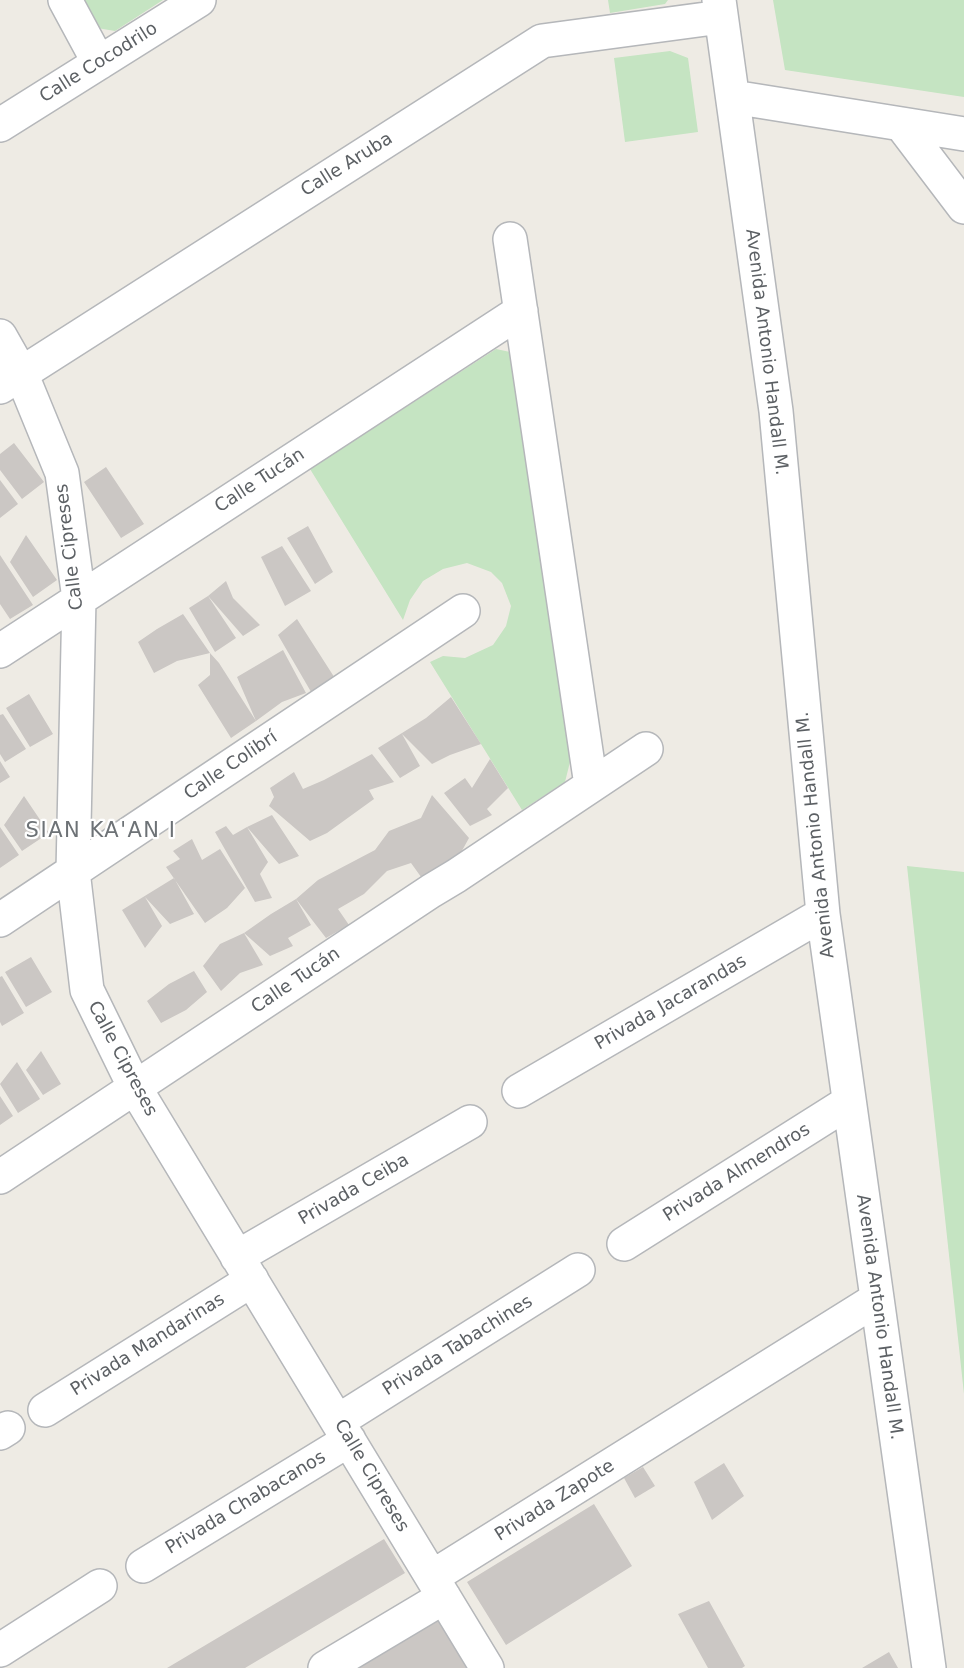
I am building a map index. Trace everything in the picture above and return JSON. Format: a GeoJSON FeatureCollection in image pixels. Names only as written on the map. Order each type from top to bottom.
{"type":"FeatureCollection","features":[{"type":"Feature","properties":{"kind":"street"},"geometry":{"type":"LineString","coordinates":[[65,0],[99,63]]}},
{"type":"Feature","properties":{"kind":"street","name":"Calle Cocodrilo"},"geometry":{"type":"LineString","coordinates":[[0,126],[199,0]]}},
{"type":"Feature","properties":{"kind":"street","name":"Avenida Antonio Handall M."},"geometry":{"type":"LineString","coordinates":[[720,9],[776,411],[823,914],[929,1668]]}},
{"type":"Feature","properties":{"kind":"street","name":"Calle Aruba"},"geometry":{"type":"LineString","coordinates":[[11,380],[542,41],[720,9]]}},
{"type":"Feature","properties":{"kind":"street"},"geometry":{"type":"LineString","coordinates":[[733,98],[964,134]]}},
{"type":"Feature","properties":{"kind":"street"},"geometry":{"type":"LineString","coordinates":[[901,124],[964,207]]}},
{"type":"Feature","properties":{"kind":"street"},"geometry":{"type":"LineString","coordinates":[[510,238],[591,785]]}},
{"type":"Feature","properties":{"kind":"street","name":"Calle Tucán"},"geometry":{"type":"LineString","coordinates":[[0,651],[521,311]]}},
{"type":"Feature","properties":{"kind":"street","name":"Calle Cipreses"},"geometry":{"type":"LineString","coordinates":[[0,336],[11,380],[62,473],[79,599],[73,871],[87,990],[135,1088],[488,1668]]}},
{"type":"Feature","properties":{"kind":"street","name":"Calle Colibrí"},"geometry":{"type":"LineString","coordinates":[[0,920],[463,611]]}},
{"type":"Feature","properties":{"kind":"street","name":"Calle Tucán"},"geometry":{"type":"LineString","coordinates":[[0,1177],[645,749]]}},
{"type":"Feature","properties":{"kind":"street","name":"Privada Jacarandas"},"geometry":{"type":"LineString","coordinates":[[519,1091],[823,914]]}},
{"type":"Feature","properties":{"kind":"street","name":"Privada Almendros"},"geometry":{"type":"LineString","coordinates":[[624,1244],[849,1102]]}},
{"type":"Feature","properties":{"kind":"street","name":"Privada Ceiba"},"geometry":{"type":"LineString","coordinates":[[245,1268],[470,1122]]}},
{"type":"Feature","properties":{"kind":"street","name":"Privada Mandarinas"},"geometry":{"type":"LineString","coordinates":[[45,1410],[245,1268]]}},
{"type":"Feature","properties":{"kind":"street","name":"Privada Tabachines"},"geometry":{"type":"LineString","coordinates":[[344,1431],[578,1270]]}},
{"type":"Feature","properties":{"kind":"street","name":"Privada Zapote"},"geometry":{"type":"LineString","coordinates":[[325,1668],[438,1587],[678,1424],[877,1299]]}},
{"type":"Feature","properties":{"kind":"street","name":"Privada Chabacanos"},"geometry":{"type":"LineString","coordinates":[[143,1566],[344,1431]]}},
{"type":"Feature","properties":{"kind":"street"},"geometry":{"type":"LineString","coordinates":[[0,1650],[100,1586]]}},
{"type":"Feature","properties":{"kind":"green space"},"geometry":{"type":"Polygon","coordinates":[[[83,0],[163,0],[115,31],[97,28],[83,0]]]}},
{"type":"Feature","properties":{"kind":"green space"},"geometry":{"type":"Polygon","coordinates":[[[608,0],[668,0],[665,4],[610,13],[608,0]]]}},
{"type":"Feature","properties":{"kind":"green space"},"geometry":{"type":"Polygon","coordinates":[[[773,0],[964,0],[964,97],[785,70],[773,0]]]}},
{"type":"Feature","properties":{"kind":"green space"},"geometry":{"type":"Polygon","coordinates":[[[670,51],[688,58],[698,132],[625,142],[614,58],[670,51]]]}},
{"type":"Feature","properties":{"kind":"green space"},"geometry":{"type":"Polygon","coordinates":[[[496,349],[510,352],[570,762],[565,782],[522,810],[430,662],[443,656],[465,658],[493,645],[506,626],[511,606],[502,583],[491,572],[467,563],[443,569],[423,581],[410,600],[403,620],[310,469],[496,349]]]}},
{"type":"Feature","properties":{"kind":"green space"},"geometry":{"type":"Polygon","coordinates":[[[907,866],[964,872],[964,1394],[907,866]]]}},
{"type":"Feature","properties":{"kind":"building"},"geometry":{"type":"Polygon","coordinates":[[[14,443],[44,482],[22,499],[0,470],[0,454],[14,443]]]}},
{"type":"Feature","properties":{"kind":"building"},"geometry":{"type":"Polygon","coordinates":[[[106,467],[144,524],[121,538],[84,482],[106,467]]]}},
{"type":"Feature","properties":{"kind":"building"},"geometry":{"type":"Polygon","coordinates":[[[0,480],[18,504],[0,518],[0,480]]]}},
{"type":"Feature","properties":{"kind":"building"},"geometry":{"type":"Polygon","coordinates":[[[308,526],[333,572],[315,584],[287,538],[308,526]]]}},
{"type":"Feature","properties":{"kind":"building"},"geometry":{"type":"Polygon","coordinates":[[[26,535],[57,580],[33,597],[10,562],[26,535]]]}},
{"type":"Feature","properties":{"kind":"building"},"geometry":{"type":"Polygon","coordinates":[[[282,546],[311,591],[285,606],[261,557],[282,546]]]}},
{"type":"Feature","properties":{"kind":"building"},"geometry":{"type":"Polygon","coordinates":[[[0,555],[33,605],[10,619],[0,604],[0,555]]]}},
{"type":"Feature","properties":{"kind":"building"},"geometry":{"type":"Polygon","coordinates":[[[226,581],[233,598],[260,625],[243,636],[208,596],[226,581]]]}},
{"type":"Feature","properties":{"kind":"building"},"geometry":{"type":"Polygon","coordinates":[[[208,596],[236,638],[215,652],[189,608],[208,596]]]}},
{"type":"Feature","properties":{"kind":"building"},"geometry":{"type":"Polygon","coordinates":[[[183,614],[210,653],[177,661],[154,673],[138,642],[183,614]]]}},
{"type":"Feature","properties":{"kind":"building"},"geometry":{"type":"Polygon","coordinates":[[[297,619],[338,683],[314,697],[278,635],[297,619]]]}},
{"type":"Feature","properties":{"kind":"building"},"geometry":{"type":"Polygon","coordinates":[[[283,650],[306,693],[282,702],[256,721],[237,677],[283,650]]]}},
{"type":"Feature","properties":{"kind":"building"},"geometry":{"type":"Polygon","coordinates":[[[210,653],[219,663],[256,721],[231,738],[198,685],[210,675],[210,653]]]}},
{"type":"Feature","properties":{"kind":"building"},"geometry":{"type":"Polygon","coordinates":[[[29,694],[53,734],[30,747],[6,708],[29,694]]]}},
{"type":"Feature","properties":{"kind":"building"},"geometry":{"type":"Polygon","coordinates":[[[451,697],[481,744],[432,764],[402,734],[420,766],[400,778],[378,748],[426,718],[451,697]]]}},
{"type":"Feature","properties":{"kind":"building"},"geometry":{"type":"Polygon","coordinates":[[[3,714],[26,749],[5,762],[0,754],[0,715],[3,714]]]}},
{"type":"Feature","properties":{"kind":"building"},"geometry":{"type":"Polygon","coordinates":[[[372,754],[394,782],[369,790],[374,799],[327,833],[310,841],[269,806],[274,797],[270,788],[294,772],[303,789],[372,754]]]}},
{"type":"Feature","properties":{"kind":"building"},"geometry":{"type":"Polygon","coordinates":[[[490,759],[508,788],[487,809],[492,815],[470,826],[444,793],[465,778],[472,788],[490,759]]]}},
{"type":"Feature","properties":{"kind":"building"},"geometry":{"type":"Polygon","coordinates":[[[0,761],[10,777],[0,783],[0,761]]]}},
{"type":"Feature","properties":{"kind":"building"},"geometry":{"type":"Polygon","coordinates":[[[432,795],[469,838],[453,867],[429,888],[411,863],[387,871],[364,894],[338,909],[349,925],[326,938],[296,899],[318,880],[375,850],[389,831],[421,818],[432,795]]]}},
{"type":"Feature","properties":{"kind":"building"},"geometry":{"type":"Polygon","coordinates":[[[24,796],[49,833],[22,851],[4,825],[24,796]]]}},
{"type":"Feature","properties":{"kind":"building"},"geometry":{"type":"Polygon","coordinates":[[[272,815],[299,856],[279,864],[247,827],[272,815]]]}},
{"type":"Feature","properties":{"kind":"building"},"geometry":{"type":"Polygon","coordinates":[[[226,826],[233,835],[247,827],[268,862],[260,874],[272,898],[255,902],[215,832],[226,826]]]}},
{"type":"Feature","properties":{"kind":"building"},"geometry":{"type":"Polygon","coordinates":[[[0,827],[19,855],[0,868],[0,827]]]}},
{"type":"Feature","properties":{"kind":"building"},"geometry":{"type":"Polygon","coordinates":[[[192,839],[202,860],[220,849],[245,888],[227,908],[205,923],[166,867],[180,859],[173,851],[192,839]]]}},
{"type":"Feature","properties":{"kind":"building"},"geometry":{"type":"Polygon","coordinates":[[[174,878],[194,914],[170,924],[145,897],[162,926],[145,948],[122,910],[174,878]]]}},
{"type":"Feature","properties":{"kind":"building"},"geometry":{"type":"Polygon","coordinates":[[[296,899],[311,925],[288,938],[293,946],[270,956],[244,933],[296,899]]]}},
{"type":"Feature","properties":{"kind":"building"},"geometry":{"type":"Polygon","coordinates":[[[244,933],[263,965],[240,973],[221,991],[203,966],[220,944],[244,933]]]}},
{"type":"Feature","properties":{"kind":"building"},"geometry":{"type":"Polygon","coordinates":[[[31,957],[52,992],[26,1007],[5,972],[31,957]]]}},
{"type":"Feature","properties":{"kind":"building"},"geometry":{"type":"Polygon","coordinates":[[[194,971],[207,992],[186,1010],[161,1023],[147,1001],[169,984],[194,971]]]}},
{"type":"Feature","properties":{"kind":"building"},"geometry":{"type":"Polygon","coordinates":[[[2,976],[24,1013],[2,1026],[0,1022],[0,977],[2,976]]]}},
{"type":"Feature","properties":{"kind":"building"},"geometry":{"type":"Polygon","coordinates":[[[41,1051],[61,1084],[43,1095],[26,1070],[41,1051]]]}},
{"type":"Feature","properties":{"kind":"building"},"geometry":{"type":"Polygon","coordinates":[[[17,1062],[40,1099],[18,1113],[0,1084],[17,1062]]]}},
{"type":"Feature","properties":{"kind":"building"},"geometry":{"type":"Polygon","coordinates":[[[0,1096],[13,1116],[0,1125],[0,1096]]]}},
{"type":"Feature","properties":{"kind":"building"},"geometry":{"type":"Polygon","coordinates":[[[724,1463],[744,1496],[712,1520],[694,1482],[724,1463]]]}},
{"type":"Feature","properties":{"kind":"building"},"geometry":{"type":"Polygon","coordinates":[[[643,1467],[655,1486],[635,1498],[624,1478],[643,1467]]]}},
{"type":"Feature","properties":{"kind":"building"},"geometry":{"type":"Polygon","coordinates":[[[594,1504],[632,1566],[506,1645],[467,1582],[594,1504]]]}},
{"type":"Feature","properties":{"kind":"building"},"geometry":{"type":"Polygon","coordinates":[[[384,1539],[405,1573],[245,1668],[167,1668],[384,1539]]]}},
{"type":"Feature","properties":{"kind":"building"},"geometry":{"type":"Polygon","coordinates":[[[709,1601],[745,1666],[742,1668],[708,1668],[678,1614],[709,1601]]]}},
{"type":"Feature","properties":{"kind":"building"},"geometry":{"type":"Polygon","coordinates":[[[438,1618],[469,1668],[357,1668],[438,1618]]]}},
{"type":"Feature","properties":{"kind":"building"},"geometry":{"type":"Polygon","coordinates":[[[889,1652],[898,1668],[862,1668],[889,1652]]]}},
{"type":"Feature","properties":{"kind":"district","name":"SIAN KA'AN I"},"geometry":{"type":"Point","coordinates":[101,832]}}]}
